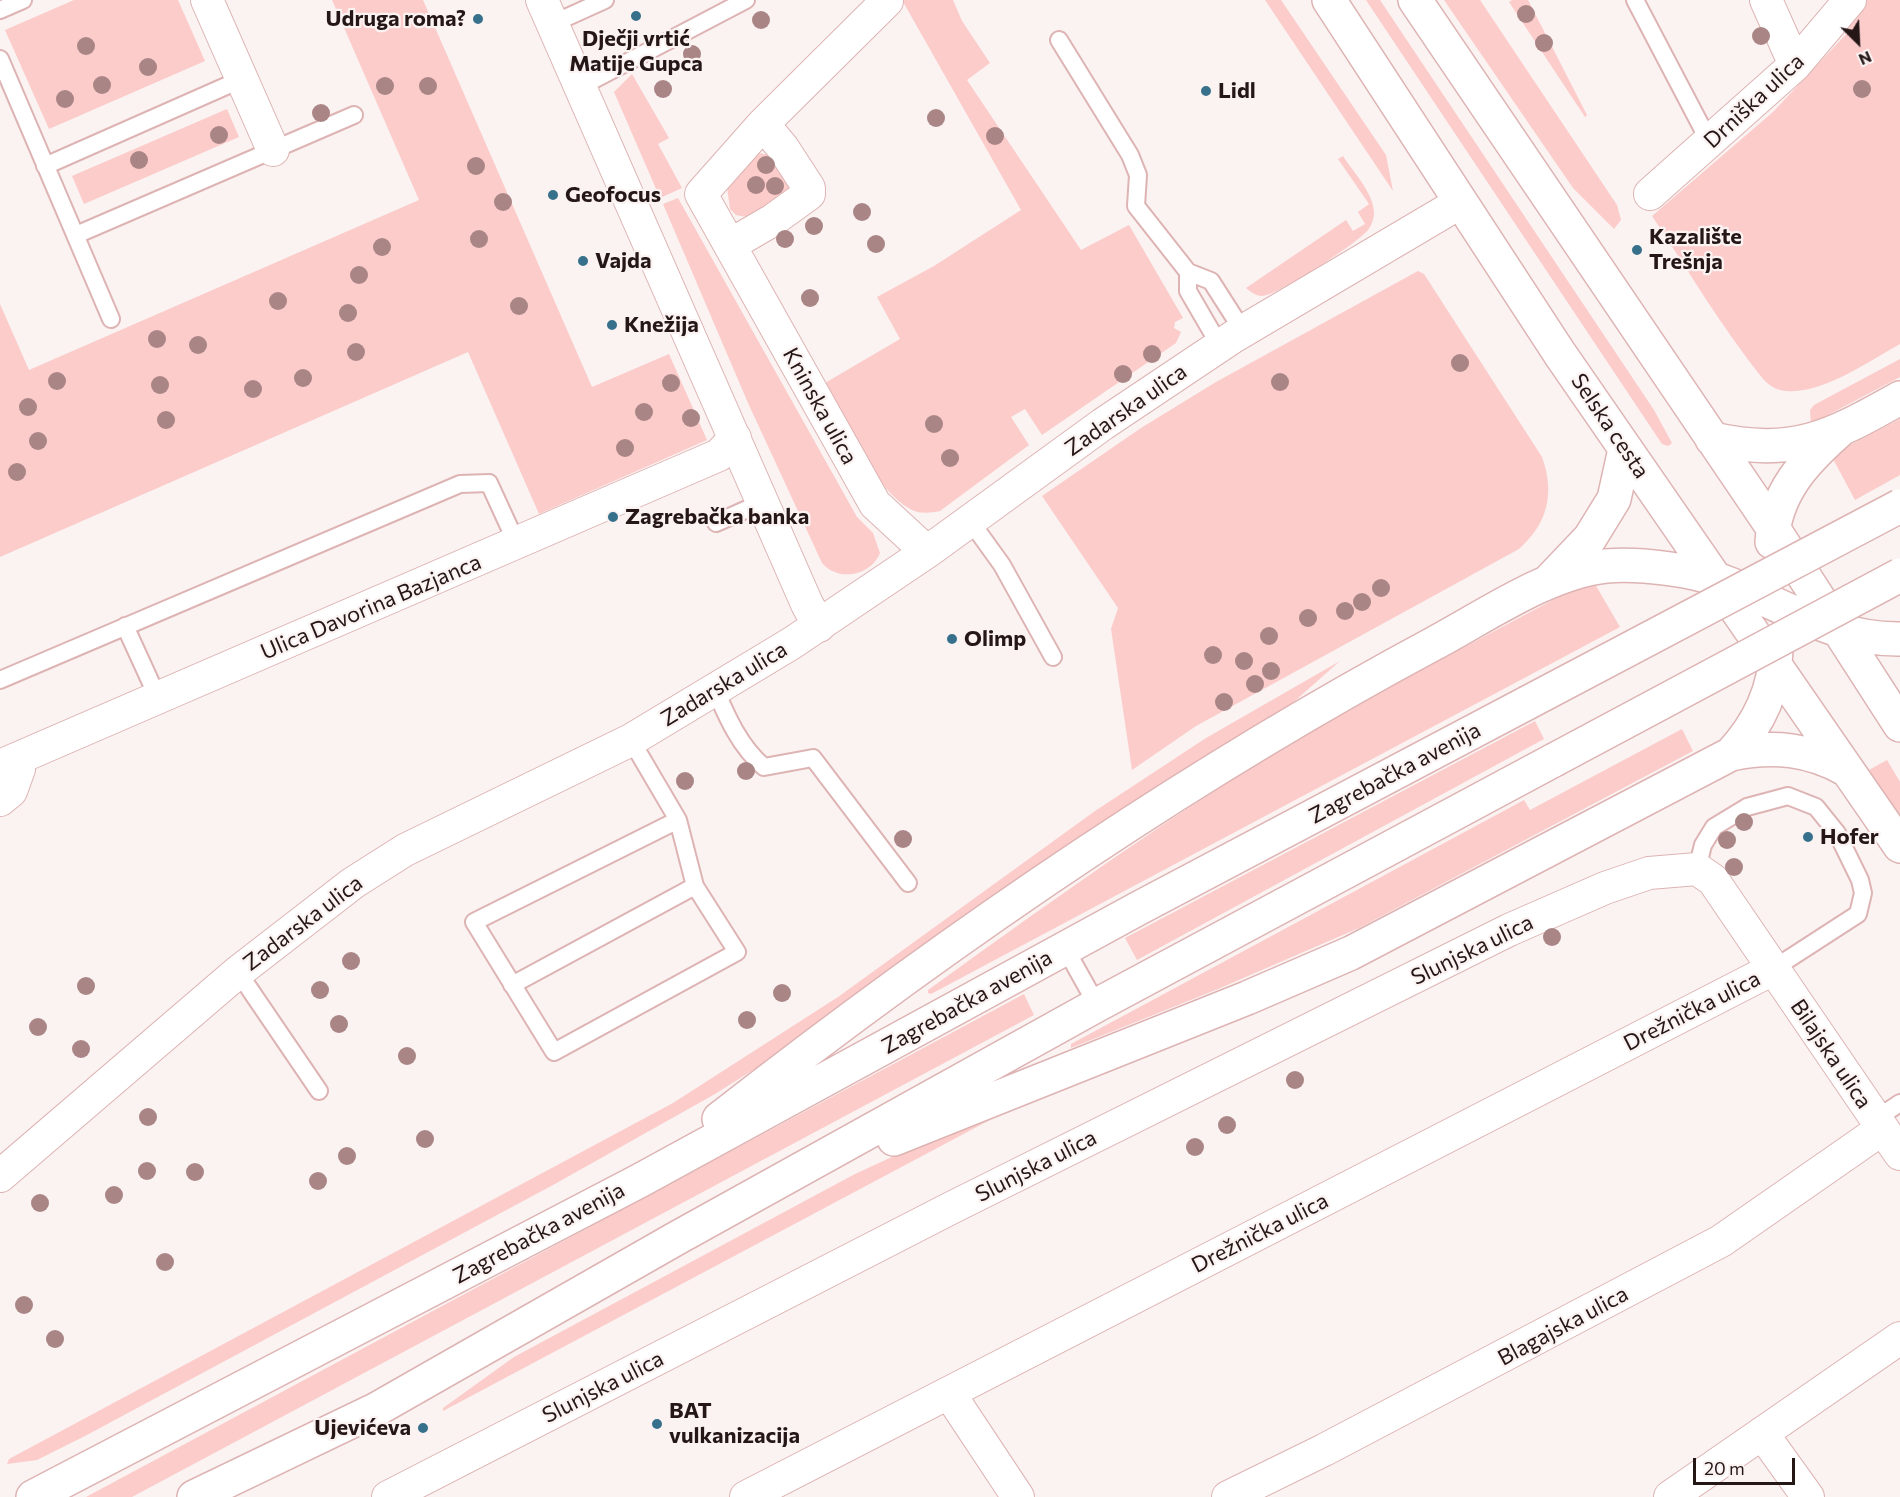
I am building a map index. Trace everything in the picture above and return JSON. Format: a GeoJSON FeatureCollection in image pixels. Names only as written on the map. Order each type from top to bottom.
{"type":"FeatureCollection","features":[{"type":"Feature","properties":{"kind":"main road","name":"Selska cesta"},"geometry":{"type":"LineString","coordinates":[[1329,0],[1624,449],[1775,662],[1900,846]]}},
{"type":"Feature","properties":{"kind":"main road"},"geometry":{"type":"LineString","coordinates":[[1415,0],[1773,528],[1900,725]]}},
{"type":"Feature","properties":{"kind":"main road"},"geometry":{"type":"LineString","coordinates":[[1731,754],[1753,728],[1763,709],[1775,662],[1773,528],[1781,500],[1801,466],[1838,432],[1900,398]]}},
{"type":"Feature","properties":{"kind":"main road"},"geometry":{"type":"LineString","coordinates":[[1712,439],[1757,447],[1784,446],[1838,432]]}},
{"type":"Feature","properties":{"kind":"main road"},"geometry":{"type":"LineString","coordinates":[[639,1181],[858,1014],[1065,865],[1263,739],[1542,586],[1557,574],[1590,538],[1614,499],[1624,449]]}},
{"type":"Feature","properties":{"kind":"main road","name":"Zagrebačka avenija"},"geometry":{"type":"LineString","coordinates":[[33,1497],[639,1181],[1065,948],[1900,507]]}},
{"type":"Feature","properties":{"kind":"main road"},"geometry":{"type":"LineString","coordinates":[[1542,586],[1604,567],[1658,569],[1715,579],[1841,632],[1869,638],[1900,639]]}},
{"type":"Feature","properties":{"kind":"main road"},"geometry":{"type":"LineString","coordinates":[[194,1497],[377,1409],[677,1238],[1097,1005],[1900,575]]}},
{"type":"Feature","properties":{"kind":"main road"},"geometry":{"type":"LineString","coordinates":[[677,1238],[817,1172],[945,1117],[1176,1027],[1352,953],[1731,754],[1764,748],[1807,752],[1826,758],[1847,770]]}},
{"type":"Feature","properties":{"kind":"street"},"geometry":{"type":"LineString","coordinates":[[207,0],[273,150]]}},
{"type":"Feature","properties":{"kind":"street"},"geometry":{"type":"LineString","coordinates":[[1766,0],[1795,66]]}},
{"type":"Feature","properties":{"kind":"street","name":"Drniška ulica"},"geometry":{"type":"LineString","coordinates":[[1650,194],[1795,66],[1850,0]]}},
{"type":"Feature","properties":{"kind":"street","name":"Kninska ulica"},"geometry":{"type":"LineString","coordinates":[[886,1],[763,124],[701,194],[875,504],[927,552]]}},
{"type":"Feature","properties":{"kind":"street"},"geometry":{"type":"LineString","coordinates":[[547,12],[807,604],[819,626]]}},
{"type":"Feature","properties":{"kind":"street"},"geometry":{"type":"LineString","coordinates":[[730,245],[773,220],[809,194],[809,188],[790,158],[763,124]]}},
{"type":"Feature","properties":{"kind":"street","name":"Zadarska ulica"},"geometry":{"type":"LineString","coordinates":[[0,1176],[238,972],[307,916],[405,849],[631,740],[819,626],[971,522],[1103,424],[1231,338],[1461,202]]}},
{"type":"Feature","properties":{"kind":"street","name":"Ulica Davorina Bazjanca"},"geometry":{"type":"LineString","coordinates":[[8,763],[157,696],[517,544],[719,455],[735,438]]}},
{"type":"Feature","properties":{"kind":"street"},"geometry":{"type":"LineString","coordinates":[[0,800],[11,791],[19,769],[8,763]]}},
{"type":"Feature","properties":{"kind":"street","name":"Slunjska ulica"},"geometry":{"type":"LineString","coordinates":[[388,1497],[953,1207],[1509,930],[1649,873],[1697,869]]}},
{"type":"Feature","properties":{"kind":"street","name":"Bilajska ulica"},"geometry":{"type":"LineString","coordinates":[[1697,869],[1713,880],[1721,890],[1773,969],[1886,1117],[1900,1154]]}},
{"type":"Feature","properties":{"kind":"street","name":"Drežnička ulica"},"geometry":{"type":"LineString","coordinates":[[746,1497],[1773,969]]}},
{"type":"Feature","properties":{"kind":"street","name":"Blagajska ulica"},"geometry":{"type":"LineString","coordinates":[[1228,1497],[1334,1445],[1721,1241],[1886,1117]]}},
{"type":"Feature","properties":{"kind":"street"},"geometry":{"type":"LineString","coordinates":[[1670,1497],[1900,1338]]}},
{"type":"Feature","properties":{"kind":"street"},"geometry":{"type":"LineString","coordinates":[[949,1393],[1018,1497]]}},
{"type":"Feature","properties":{"kind":"street"},"geometry":{"type":"LineString","coordinates":[[1762,1433],[1808,1497]]}},
{"type":"Feature","properties":{"kind":"lane"},"geometry":{"type":"LineString","coordinates":[[0,10],[23,0]]}},
{"type":"Feature","properties":{"kind":"lane"},"geometry":{"type":"LineString","coordinates":[[547,12],[604,0]]}},
{"type":"Feature","properties":{"kind":"lane"},"geometry":{"type":"LineString","coordinates":[[580,87],[746,0]]}},
{"type":"Feature","properties":{"kind":"lane"},"geometry":{"type":"LineString","coordinates":[[1635,0],[1710,143]]}},
{"type":"Feature","properties":{"kind":"lane"},"geometry":{"type":"LineString","coordinates":[[1059,40],[1130,155],[1138,175],[1136,206],[1188,272],[1211,281],[1231,338]]}},
{"type":"Feature","properties":{"kind":"lane"},"geometry":{"type":"LineString","coordinates":[[0,59],[111,319]]}},
{"type":"Feature","properties":{"kind":"lane"},"geometry":{"type":"LineString","coordinates":[[45,166],[242,79]]}},
{"type":"Feature","properties":{"kind":"lane"},"geometry":{"type":"LineString","coordinates":[[75,235],[354,115]]}},
{"type":"Feature","properties":{"kind":"lane"},"geometry":{"type":"LineString","coordinates":[[1188,272],[1188,291],[1231,338]]}},
{"type":"Feature","properties":{"kind":"lane"},"geometry":{"type":"LineString","coordinates":[[0,680],[460,484],[489,483],[517,544]]}},
{"type":"Feature","properties":{"kind":"lane"},"geometry":{"type":"LineString","coordinates":[[716,522],[763,502]]}},
{"type":"Feature","properties":{"kind":"lane"},"geometry":{"type":"LineString","coordinates":[[971,522],[1002,565],[1053,657]]}},
{"type":"Feature","properties":{"kind":"lane"},"geometry":{"type":"LineString","coordinates":[[125,626],[157,696]]}},
{"type":"Feature","properties":{"kind":"lane"},"geometry":{"type":"LineString","coordinates":[[715,689],[728,719],[751,756],[764,767],[813,758],[908,883]]}},
{"type":"Feature","properties":{"kind":"lane"},"geometry":{"type":"LineString","coordinates":[[631,740],[678,820],[695,886],[737,952],[554,1052],[474,922],[678,820]]}},
{"type":"Feature","properties":{"kind":"lane"},"geometry":{"type":"LineString","coordinates":[[1697,869],[1703,846],[1714,827],[1747,807],[1788,795],[1816,807],[1837,833],[1863,893],[1858,914],[1773,969]]}},
{"type":"Feature","properties":{"kind":"lane"},"geometry":{"type":"LineString","coordinates":[[512,985],[695,886]]}},
{"type":"Feature","properties":{"kind":"lane"},"geometry":{"type":"LineString","coordinates":[[1065,948],[1097,1005]]}},
{"type":"Feature","properties":{"kind":"lane"},"geometry":{"type":"LineString","coordinates":[[238,972],[319,1091]]}},
{"type":"Feature","properties":{"kind":"shaded area"},"geometry":{"type":"Polygon","coordinates":[[[74,0],[178,0],[205,61],[49,129],[5,30],[74,0]]]}},
{"type":"Feature","properties":{"kind":"shaded area"},"geometry":{"type":"Polygon","coordinates":[[[332,0],[423,0],[592,387],[669,354],[707,440],[539,514],[468,352],[0,557],[0,304],[29,370],[419,200],[332,0]]]}},
{"type":"Feature","properties":{"kind":"shaded area"},"geometry":{"type":"Polygon","coordinates":[[[902,0],[953,0],[962,21],[990,63],[967,80],[1081,250],[1129,225],[1183,318],[1175,322],[1174,328],[1181,332],[1176,343],[1042,435],[1025,409],[1011,417],[1029,445],[940,511],[929,513],[912,510],[898,501],[885,487],[851,434],[825,383],[900,339],[877,297],[934,266],[1021,210],[902,0]]]}},
{"type":"Feature","properties":{"kind":"shaded area"},"geometry":{"type":"Polygon","coordinates":[[[1265,0],[1281,0],[1386,155],[1393,191],[1265,0]]]}},
{"type":"Feature","properties":{"kind":"shaded area"},"geometry":{"type":"Polygon","coordinates":[[[1366,0],[1380,0],[1654,410],[1672,443],[1668,446],[1662,444],[1366,0]]]}},
{"type":"Feature","properties":{"kind":"shaded area"},"geometry":{"type":"Polygon","coordinates":[[[1444,0],[1480,0],[1617,205],[1621,220],[1614,229],[1573,188],[1444,0]]]}},
{"type":"Feature","properties":{"kind":"shaded area"},"geometry":{"type":"Polygon","coordinates":[[[1528,0],[1587,115],[1585,117],[1509,2],[1528,0]]]}},
{"type":"Feature","properties":{"kind":"shaded area"},"geometry":{"type":"Polygon","coordinates":[[[1867,0],[1900,0],[1900,344],[1830,382],[1801,391],[1780,390],[1765,382],[1748,360],[1652,216],[1773,112],[1850,30],[1848,24],[1867,0]]]}},
{"type":"Feature","properties":{"kind":"shaded area"},"geometry":{"type":"Polygon","coordinates":[[[632,74],[669,138],[658,144],[682,188],[660,198],[614,92],[632,74]]]}},
{"type":"Feature","properties":{"kind":"shaded area"},"geometry":{"type":"Polygon","coordinates":[[[227,109],[239,137],[84,204],[72,176],[227,109]]]}},
{"type":"Feature","properties":{"kind":"shaded area"},"geometry":{"type":"Polygon","coordinates":[[[751,154],[770,155],[792,182],[790,190],[752,218],[736,215],[730,209],[727,187],[751,154]]]}},
{"type":"Feature","properties":{"kind":"shaded area"},"geometry":{"type":"Polygon","coordinates":[[[1343,156],[1371,198],[1374,213],[1369,228],[1361,237],[1334,256],[1284,287],[1262,296],[1246,288],[1346,220],[1353,231],[1365,224],[1358,212],[1369,204],[1338,159],[1343,156]]]}},
{"type":"Feature","properties":{"kind":"shaded area"},"geometry":{"type":"Polygon","coordinates":[[[678,198],[857,517],[873,533],[880,553],[876,561],[862,571],[854,574],[837,573],[822,563],[748,403],[663,204],[678,198]]]}},
{"type":"Feature","properties":{"kind":"shaded area"},"geometry":{"type":"Polygon","coordinates":[[[1418,271],[1424,274],[1542,457],[1546,470],[1548,495],[1537,529],[1519,549],[1196,726],[1132,770],[1111,629],[1118,608],[1042,496],[1141,428],[1216,382],[1418,271]]]}},
{"type":"Feature","properties":{"kind":"shaded area"},"geometry":{"type":"Polygon","coordinates":[[[1900,359],[1900,377],[1811,424],[1810,410],[1814,405],[1900,359]]]}},
{"type":"Feature","properties":{"kind":"shaded area"},"geometry":{"type":"Polygon","coordinates":[[[1900,419],[1900,475],[1855,500],[1833,459],[1850,445],[1900,419]]]}},
{"type":"Feature","properties":{"kind":"shaded area"},"geometry":{"type":"Polygon","coordinates":[[[1595,584],[1620,627],[931,994],[928,993],[928,990],[1136,843],[1242,774],[1352,709],[1346,710],[1581,585],[1595,584]]]}},
{"type":"Feature","properties":{"kind":"shaded area"},"geometry":{"type":"Polygon","coordinates":[[[1340,661],[1288,707],[799,1041],[715,1094],[553,1185],[85,1436],[37,1460],[7,1464],[9,1459],[673,1103],[838,997],[1095,811],[1206,738],[1340,661]]]}},
{"type":"Feature","properties":{"kind":"shaded area"},"geometry":{"type":"Polygon","coordinates":[[[1535,721],[1544,739],[1137,960],[1125,938],[1535,721]]]}},
{"type":"Feature","properties":{"kind":"shaded area"},"geometry":{"type":"Polygon","coordinates":[[[1682,729],[1693,751],[1359,928],[1218,989],[1071,1048],[1071,1044],[1524,800],[1530,810],[1682,729]]]}},
{"type":"Feature","properties":{"kind":"shaded area"},"geometry":{"type":"Polygon","coordinates":[[[1887,760],[1900,782],[1900,816],[1869,770],[1887,760]]]}},
{"type":"Feature","properties":{"kind":"shaded area"},"geometry":{"type":"Polygon","coordinates":[[[1024,994],[1034,1015],[132,1497],[86,1497],[1024,994]]]}},
{"type":"Feature","properties":{"kind":"shaded area"},"geometry":{"type":"Polygon","coordinates":[[[1018,1105],[443,1411],[443,1408],[514,1357],[855,1174],[944,1133],[1018,1105]]]}},
{"type":"Feature","properties":{"kind":"place","name":"Dječji vrtić Matije Gupca"},"geometry":{"type":"Point","coordinates":[636,16]}},
{"type":"Feature","properties":{"kind":"place","name":"Udruga roma?"},"geometry":{"type":"Point","coordinates":[478,19]}},
{"type":"Feature","properties":{"kind":"place","name":"Lidl"},"geometry":{"type":"Point","coordinates":[1206,91]}},
{"type":"Feature","properties":{"kind":"place","name":"Geofocus"},"geometry":{"type":"Point","coordinates":[553,195]}},
{"type":"Feature","properties":{"kind":"place","name":"Kazalište Trešnja"},"geometry":{"type":"Point","coordinates":[1637,250]}},
{"type":"Feature","properties":{"kind":"place","name":"Vajda"},"geometry":{"type":"Point","coordinates":[583,261]}},
{"type":"Feature","properties":{"kind":"place","name":"Knežija"},"geometry":{"type":"Point","coordinates":[612,325]}},
{"type":"Feature","properties":{"kind":"place","name":"Zagrebačka banka"},"geometry":{"type":"Point","coordinates":[613,517]}},
{"type":"Feature","properties":{"kind":"place","name":"Olimp"},"geometry":{"type":"Point","coordinates":[952,639]}},
{"type":"Feature","properties":{"kind":"place","name":"Hofer"},"geometry":{"type":"Point","coordinates":[1808,837]}},
{"type":"Feature","properties":{"kind":"place","name":"BAT vulkanizacija"},"geometry":{"type":"Point","coordinates":[657,1424]}},
{"type":"Feature","properties":{"kind":"place","name":"Ujevićeva"},"geometry":{"type":"Point","coordinates":[423,1428]}}]}
